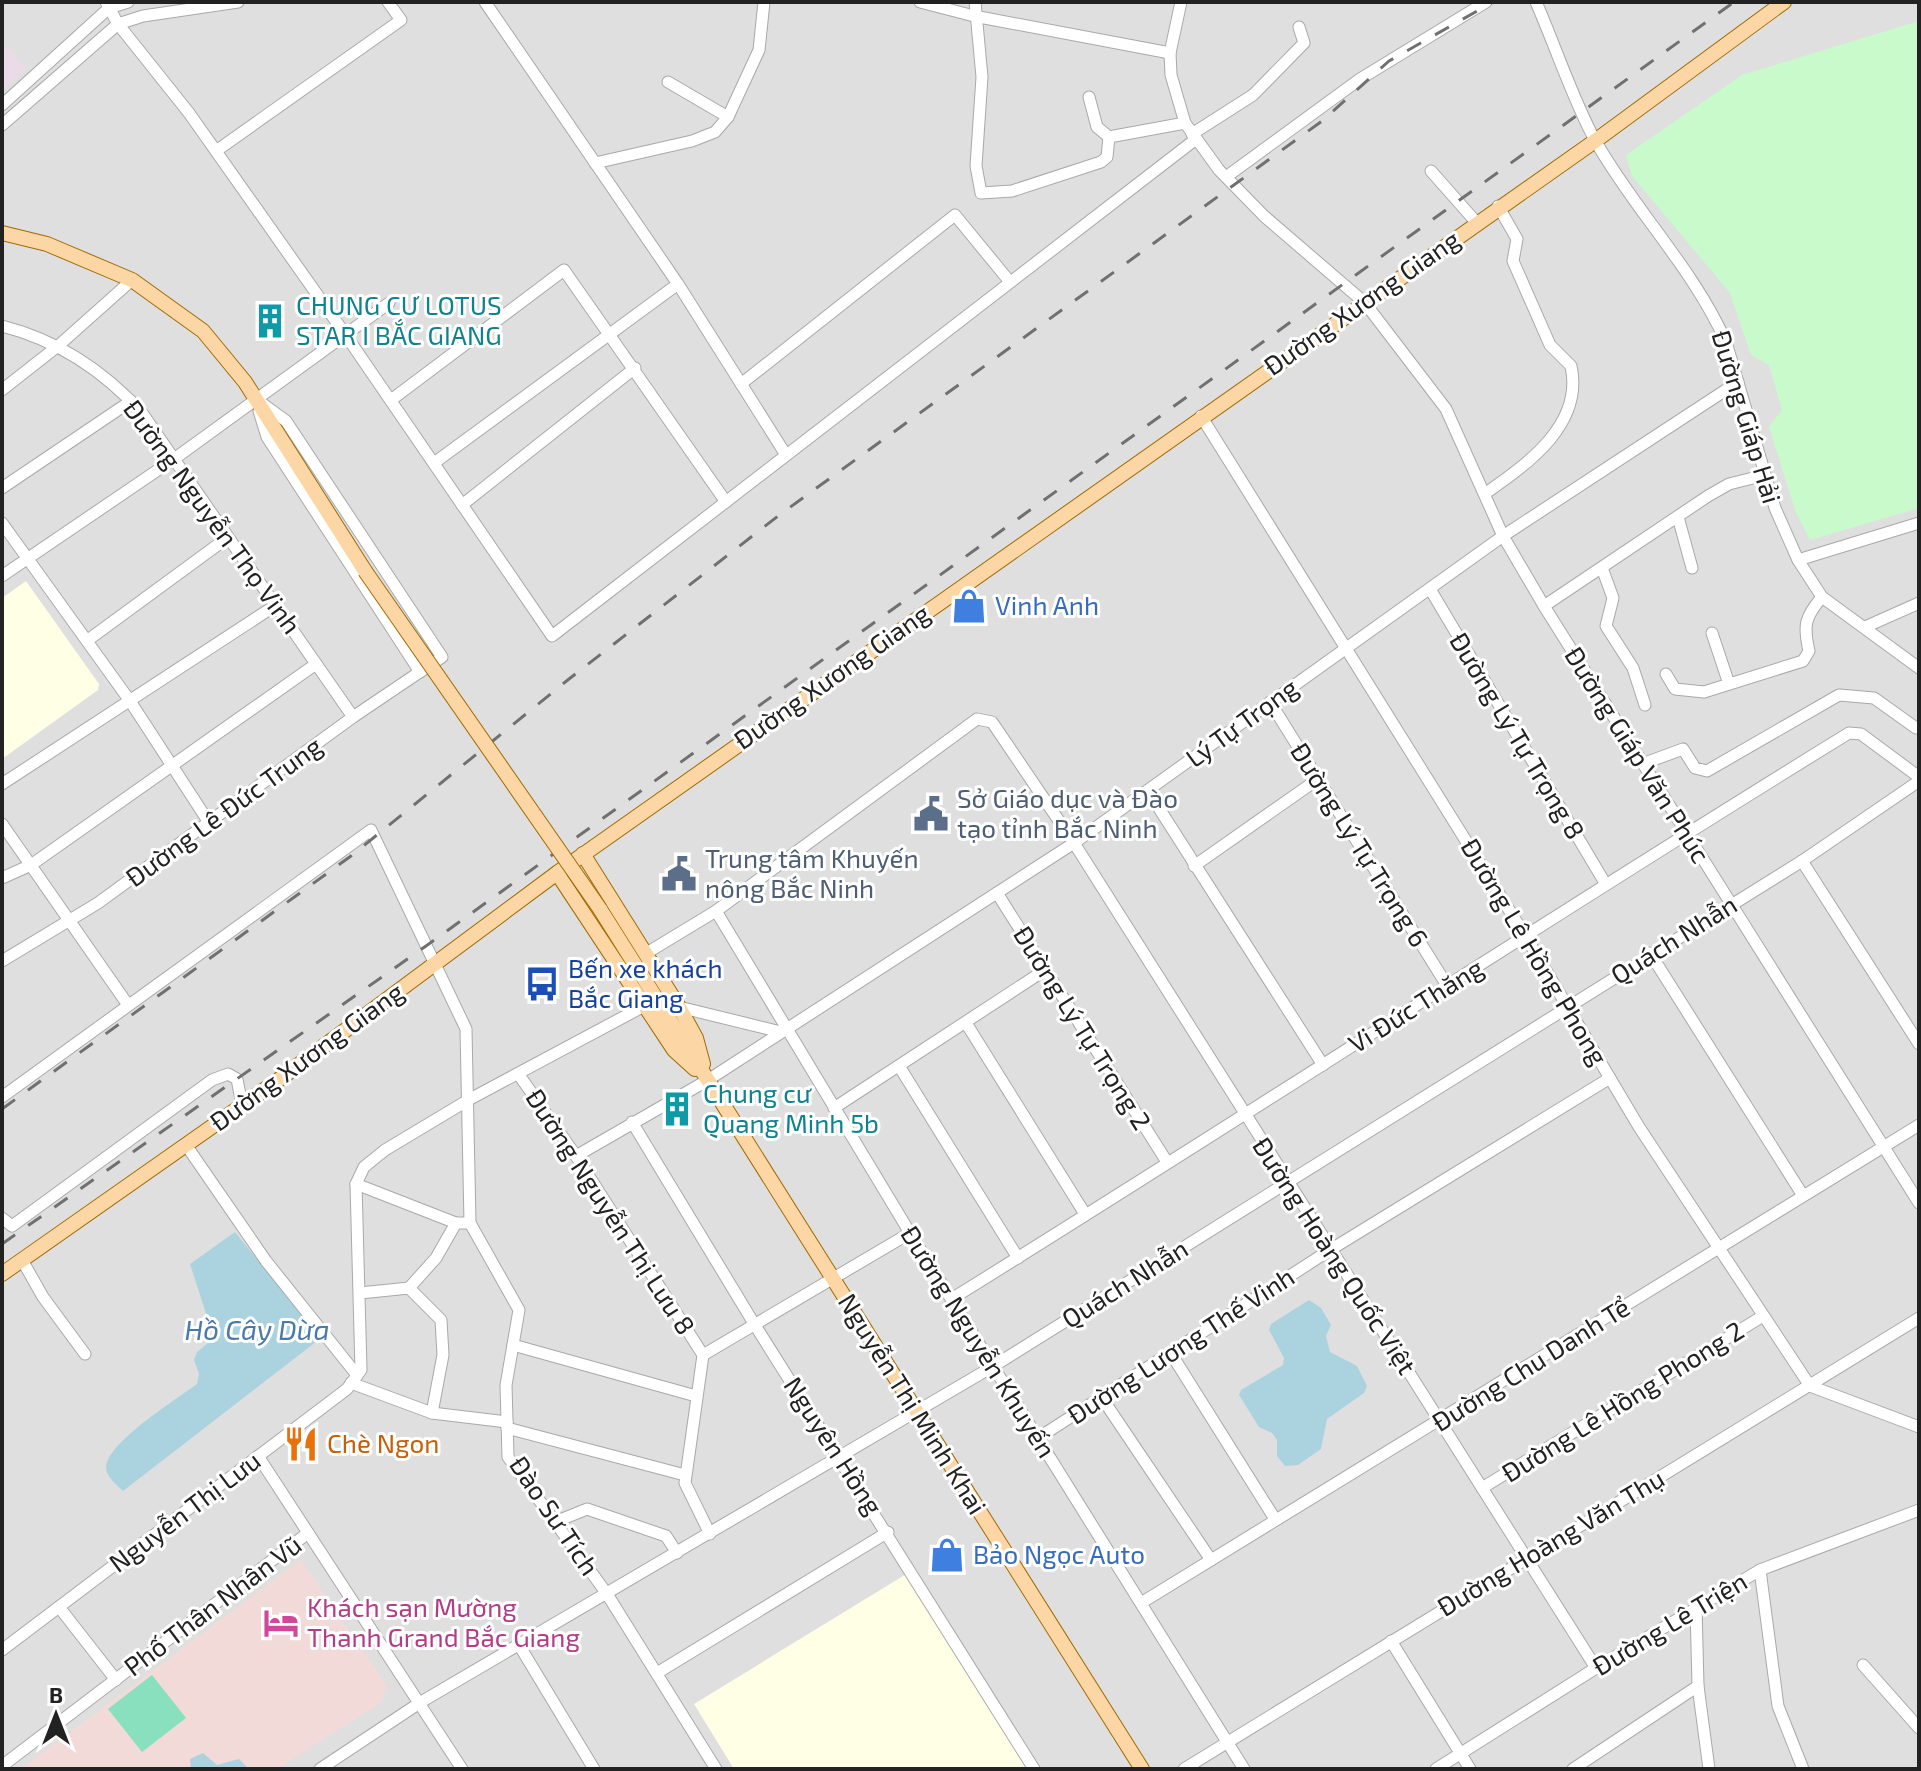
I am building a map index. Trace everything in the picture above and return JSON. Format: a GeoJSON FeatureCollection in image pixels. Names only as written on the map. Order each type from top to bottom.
{"type":"FeatureCollection","features":[{"type":"Feature","properties":{"kind":"main road","name":"Đường Xương Giang"},"geometry":{"type":"LineString","coordinates":[[2,1274],[242,1105],[583,854],[1498,206],[1595,141],[1784,2]]}},
{"type":"Feature","properties":{"kind":"main road","name":"Nguyễn Thị Minh Khai"},"geometry":{"type":"LineString","coordinates":[[2,233],[47,244],[132,280],[203,331],[256,399],[365,571],[600,909],[1142,1769]]}},
{"type":"Feature","properties":{"kind":"main road"},"geometry":{"type":"LineString","coordinates":[[583,854],[679,1007],[696,1038],[708,1080]]}},
{"type":"Feature","properties":{"kind":"main road"},"geometry":{"type":"LineString","coordinates":[[557,873],[674,1050],[708,1080]]}},
{"type":"Feature","properties":{"kind":"street"},"geometry":{"type":"LineString","coordinates":[[2,105],[108,5],[128,2]]}},
{"type":"Feature","properties":{"kind":"street"},"geometry":{"type":"LineString","coordinates":[[2,125],[118,24],[143,16],[238,2]]}},
{"type":"Feature","properties":{"kind":"street"},"geometry":{"type":"LineString","coordinates":[[216,151],[401,20],[388,2]]}},
{"type":"Feature","properties":{"kind":"street"},"geometry":{"type":"LineString","coordinates":[[485,2],[678,284],[786,455]]}},
{"type":"Feature","properties":{"kind":"street"},"geometry":{"type":"LineString","coordinates":[[595,163],[692,141],[715,132],[728,117],[759,50],[764,2]]}},
{"type":"Feature","properties":{"kind":"street"},"geometry":{"type":"LineString","coordinates":[[920,2],[974,16],[1170,53],[1181,2]]}},
{"type":"Feature","properties":{"kind":"street"},"geometry":{"type":"LineString","coordinates":[[975,2],[982,77],[976,166],[979,192],[1012,191],[1101,162],[1107,157],[1109,137]]}},
{"type":"Feature","properties":{"kind":"street"},"geometry":{"type":"LineString","coordinates":[[1226,177],[1360,79],[1486,2]]}},
{"type":"Feature","properties":{"kind":"street","name":"Đường Giáp Hải"},"geometry":{"type":"LineString","coordinates":[[1536,2],[1595,141],[1698,288],[1726,342],[1782,529],[1798,560],[1822,597],[1918,665]]}},
{"type":"Feature","properties":{"kind":"street"},"geometry":{"type":"LineString","coordinates":[[108,5],[118,24],[216,151],[345,334],[552,636],[1275,76],[1304,43],[1299,27]]}},
{"type":"Feature","properties":{"kind":"street","name":"Đường Giáp Văn Phúc"},"geometry":{"type":"LineString","coordinates":[[1170,53],[1171,75],[1185,123],[1194,137],[1226,177],[1264,216],[1365,303],[1452,419],[1503,536],[1544,606],[1919,1203]]}},
{"type":"Feature","properties":{"kind":"street"},"geometry":{"type":"LineString","coordinates":[[668,82],[728,117]]}},
{"type":"Feature","properties":{"kind":"street"},"geometry":{"type":"LineString","coordinates":[[1089,97],[1097,127],[1109,137]]}},
{"type":"Feature","properties":{"kind":"street"},"geometry":{"type":"LineString","coordinates":[[1109,137],[1185,123]]}},
{"type":"Feature","properties":{"kind":"street"},"geometry":{"type":"LineString","coordinates":[[1431,171],[1476,222]]}},
{"type":"Feature","properties":{"kind":"street"},"geometry":{"type":"LineString","coordinates":[[1486,493],[1546,446],[1565,413],[1573,386],[1571,366],[1550,345],[1513,261],[1517,239],[1498,206]]}},
{"type":"Feature","properties":{"kind":"street"},"geometry":{"type":"LineString","coordinates":[[741,384],[955,215],[1010,282]]}},
{"type":"Feature","properties":{"kind":"street"},"geometry":{"type":"LineString","coordinates":[[391,400],[564,270],[726,502]]}},
{"type":"Feature","properties":{"kind":"street"},"geometry":{"type":"LineString","coordinates":[[2,390],[58,346],[132,280]]}},
{"type":"Feature","properties":{"kind":"street"},"geometry":{"type":"LineString","coordinates":[[434,463],[678,284]]}},
{"type":"Feature","properties":{"kind":"street"},"geometry":{"type":"LineString","coordinates":[[2,576],[174,459],[389,303]]}},
{"type":"Feature","properties":{"kind":"street","name":"Đường Nguyễn Thọ Vinh"},"geometry":{"type":"LineString","coordinates":[[2,326],[32,333],[58,346],[131,401],[353,717]]}},
{"type":"Feature","properties":{"kind":"street"},"geometry":{"type":"LineString","coordinates":[[462,505],[635,368]]}},
{"type":"Feature","properties":{"kind":"street","name":"Lý Tự Trọng"},"geometry":{"type":"LineString","coordinates":[[576,1156],[708,1080],[1074,843],[1503,536],[1738,382]]}},
{"type":"Feature","properties":{"kind":"street"},"geometry":{"type":"LineString","coordinates":[[256,399],[267,437],[420,672]]}},
{"type":"Feature","properties":{"kind":"street","name":"Đường Lê Đức Trung"},"geometry":{"type":"LineString","coordinates":[[2,961],[98,903],[353,717],[442,657],[286,421],[256,399]]}},
{"type":"Feature","properties":{"kind":"street"},"geometry":{"type":"LineString","coordinates":[[2,488],[131,401]]}},
{"type":"Feature","properties":{"kind":"street","name":"Đường Lê Hồng Phong"},"geometry":{"type":"LineString","coordinates":[[1201,416],[1347,647],[1610,1078],[1810,1386]]}},
{"type":"Feature","properties":{"kind":"street"},"geometry":{"type":"LineString","coordinates":[[1544,606],[1729,484],[1765,475]]}},
{"type":"Feature","properties":{"kind":"street"},"geometry":{"type":"LineString","coordinates":[[1678,517],[1692,568]]}},
{"type":"Feature","properties":{"kind":"street"},"geometry":{"type":"LineString","coordinates":[[2,523],[88,640],[208,821]]}},
{"type":"Feature","properties":{"kind":"street"},"geometry":{"type":"LineString","coordinates":[[1798,560],[1919,523]]}},
{"type":"Feature","properties":{"kind":"street"},"geometry":{"type":"LineString","coordinates":[[88,640],[227,538]]}},
{"type":"Feature","properties":{"kind":"street"},"geometry":{"type":"LineString","coordinates":[[1602,568],[1613,598],[1606,626],[1633,668],[1645,705]]}},
{"type":"Feature","properties":{"kind":"street","name":"Đường Lý Tự Trọng 8"},"geometry":{"type":"LineString","coordinates":[[1430,589],[1605,883]]}},
{"type":"Feature","properties":{"kind":"street"},"geometry":{"type":"LineString","coordinates":[[1666,674],[1675,689],[1687,693],[1704,692],[1803,661],[1809,651],[1803,627],[1806,615],[1822,597]]}},
{"type":"Feature","properties":{"kind":"street"},"geometry":{"type":"LineString","coordinates":[[1865,627],[1919,603]]}},
{"type":"Feature","properties":{"kind":"street"},"geometry":{"type":"LineString","coordinates":[[2,784],[276,605]]}},
{"type":"Feature","properties":{"kind":"street"},"geometry":{"type":"LineString","coordinates":[[1712,633],[1729,684]]}},
{"type":"Feature","properties":{"kind":"street"},"geometry":{"type":"LineString","coordinates":[[2,878],[31,865],[316,664]]}},
{"type":"Feature","properties":{"kind":"street"},"geometry":{"type":"LineString","coordinates":[[1645,763],[1683,749],[1695,768],[1707,771],[1839,695],[1874,698],[1916,728]]}},
{"type":"Feature","properties":{"kind":"street","name":"Đường Lý Tự Trọng 6"},"geometry":{"type":"LineString","coordinates":[[1270,702],[1448,987]]}},
{"type":"Feature","properties":{"kind":"street","name":"Đường Hoàng Quốc Việt"},"geometry":{"type":"LineString","coordinates":[[645,954],[716,911],[977,719],[992,722],[1074,843],[1596,1668]]}},
{"type":"Feature","properties":{"kind":"street","name":"Vi Đức Thăng"},"geometry":{"type":"LineString","coordinates":[[953,1298],[1448,987],[1605,883],[1849,733],[1861,734],[1919,779]]}},
{"type":"Feature","properties":{"kind":"street"},"geometry":{"type":"LineString","coordinates":[[1194,866],[1318,779]]}},
{"type":"Feature","properties":{"kind":"street","name":"Quách Nhẫn"},"geometry":{"type":"LineString","coordinates":[[320,1769],[421,1702],[841,1459],[992,1367],[1650,953],[1802,861],[1919,779]]}},
{"type":"Feature","properties":{"kind":"street"},"geometry":{"type":"LineString","coordinates":[[1148,791],[1323,1065]]}},
{"type":"Feature","properties":{"kind":"street"},"geometry":{"type":"LineString","coordinates":[[2,824],[128,1005],[2,1097]]}},
{"type":"Feature","properties":{"kind":"street","name":"Đào Sư Tích"},"geometry":{"type":"LineString","coordinates":[[128,1005],[371,830],[466,1029],[470,1099],[470,1223],[517,1305],[506,1385],[510,1461],[607,1594],[716,1769]]}},
{"type":"Feature","properties":{"kind":"street"},"geometry":{"type":"LineString","coordinates":[[1802,861],[1919,1044]]}},
{"type":"Feature","properties":{"kind":"street","name":"Đường Lý Tự Trọng 2"},"geometry":{"type":"LineString","coordinates":[[997,893],[1167,1162]]}},
{"type":"Feature","properties":{"kind":"street","name":"Đường Nguyễn Khuyến"},"geometry":{"type":"LineString","coordinates":[[716,911],[784,1031],[1244,1769]]}},
{"type":"Feature","properties":{"kind":"street"},"geometry":{"type":"LineString","coordinates":[[1650,953],[1802,1194]]}},
{"type":"Feature","properties":{"kind":"street"},"geometry":{"type":"LineString","coordinates":[[834,1108],[1045,970]]}},
{"type":"Feature","properties":{"kind":"street"},"geometry":{"type":"LineString","coordinates":[[354,1379],[361,1370],[363,1346],[356,1184],[364,1167],[385,1150],[470,1099],[646,1005]]}},
{"type":"Feature","properties":{"kind":"street"},"geometry":{"type":"LineString","coordinates":[[679,1007],[784,1031]]}},
{"type":"Feature","properties":{"kind":"street"},"geometry":{"type":"LineString","coordinates":[[966,1023],[1085,1214]]}},
{"type":"Feature","properties":{"kind":"street"},"geometry":{"type":"LineString","coordinates":[[899,1066],[1018,1258]]}},
{"type":"Feature","properties":{"kind":"street"},"geometry":{"type":"LineString","coordinates":[[4,1223],[12,1226],[212,1080],[228,1074],[237,1079],[242,1105]]}},
{"type":"Feature","properties":{"kind":"street","name":"Đường Nguyễn Thị Lưu 8"},"geometry":{"type":"LineString","coordinates":[[519,1075],[576,1156],[703,1355],[685,1475],[689,1497],[710,1534]]}},
{"type":"Feature","properties":{"kind":"street","name":"Đường Lương Thế Vinh"},"geometry":{"type":"LineString","coordinates":[[1038,1438],[1172,1355],[1330,1250],[1610,1078]]}},
{"type":"Feature","properties":{"kind":"street","name":"Nguyên Hồng"},"geometry":{"type":"LineString","coordinates":[[632,1122],[753,1322],[888,1532],[1034,1769]]}},
{"type":"Feature","properties":{"kind":"street","name":"Đường Chu Danh Tể"},"geometry":{"type":"LineString","coordinates":[[1141,1603],[1440,1421],[1802,1194],[1919,1125]]}},
{"type":"Feature","properties":{"kind":"street"},"geometry":{"type":"LineString","coordinates":[[186,1145],[266,1261],[354,1379],[432,1413],[507,1425],[685,1475]]}},
{"type":"Feature","properties":{"kind":"street"},"geometry":{"type":"LineString","coordinates":[[356,1184],[456,1223],[470,1223]]}},
{"type":"Feature","properties":{"kind":"street"},"geometry":{"type":"LineString","coordinates":[[360,1293],[409,1288],[436,1258],[456,1223]]}},
{"type":"Feature","properties":{"kind":"street"},"geometry":{"type":"LineString","coordinates":[[703,1355],[753,1322],[834,1280],[910,1233]]}},
{"type":"Feature","properties":{"kind":"street"},"geometry":{"type":"LineString","coordinates":[[22,1260],[43,1297],[85,1354]]}},
{"type":"Feature","properties":{"kind":"street"},"geometry":{"type":"LineString","coordinates":[[409,1288],[438,1315],[442,1327],[443,1355],[432,1413]]}},
{"type":"Feature","properties":{"kind":"street","name":"Đường Lê Hồng Phong 2"},"geometry":{"type":"LineString","coordinates":[[1482,1488],[1763,1316]]}},
{"type":"Feature","properties":{"kind":"street","name":"Đường Hoàng Văn Thụ"},"geometry":{"type":"LineString","coordinates":[[1184,1769],[1919,1318]]}},
{"type":"Feature","properties":{"kind":"street"},"geometry":{"type":"LineString","coordinates":[[513,1345],[696,1396]]}},
{"type":"Feature","properties":{"kind":"street"},"geometry":{"type":"LineString","coordinates":[[1172,1355],[1275,1519]]}},
{"type":"Feature","properties":{"kind":"street","name":"Nguyễn Thị Lưu"},"geometry":{"type":"LineString","coordinates":[[2,1650],[258,1456],[354,1379]]}},
{"type":"Feature","properties":{"kind":"street"},"geometry":{"type":"LineString","coordinates":[[1810,1386],[1919,1427]]}},
{"type":"Feature","properties":{"kind":"street"},"geometry":{"type":"LineString","coordinates":[[1102,1398],[1211,1560]]}},
{"type":"Feature","properties":{"kind":"street"},"geometry":{"type":"LineString","coordinates":[[258,1456],[462,1769]]}},
{"type":"Feature","properties":{"kind":"street"},"geometry":{"type":"LineString","coordinates":[[555,1522],[587,1509],[666,1536],[677,1553]]}},
{"type":"Feature","properties":{"kind":"street","name":"Đường Lê Triện"},"geometry":{"type":"LineString","coordinates":[[1436,1769],[1760,1570],[1919,1510]]}},
{"type":"Feature","properties":{"kind":"street"},"geometry":{"type":"LineString","coordinates":[[657,1673],[888,1532]]}},
{"type":"Feature","properties":{"kind":"street","name":"Phố Thân Nhân Vũ"},"geometry":{"type":"LineString","coordinates":[[2,1766],[308,1533]]}},
{"type":"Feature","properties":{"kind":"street"},"geometry":{"type":"LineString","coordinates":[[1760,1570],[1778,1706],[1803,1769]]}},
{"type":"Feature","properties":{"kind":"street"},"geometry":{"type":"LineString","coordinates":[[59,1607],[116,1680]]}},
{"type":"Feature","properties":{"kind":"street"},"geometry":{"type":"LineString","coordinates":[[1696,1607],[1698,1686],[1709,1769]]}},
{"type":"Feature","properties":{"kind":"street"},"geometry":{"type":"LineString","coordinates":[[1391,1641],[1470,1769]]}},
{"type":"Feature","properties":{"kind":"street"},"geometry":{"type":"LineString","coordinates":[[519,1645],[594,1769]]}},
{"type":"Feature","properties":{"kind":"street"},"geometry":{"type":"LineString","coordinates":[[1863,1665],[1874,1673],[1919,1728]]}},
{"type":"Feature","properties":{"kind":"street"},"geometry":{"type":"LineString","coordinates":[[1573,1769],[1698,1686]]}},
{"type":"Feature","properties":{"kind":"shaded area"},"geometry":{"type":"Polygon","coordinates":[[[2,2],[1919,2],[1919,1769],[2,1769],[2,2]]]}},
{"type":"Feature","properties":{"kind":"shaded area"},"geometry":{"type":"Polygon","coordinates":[[[2,42],[26,69],[2,91],[2,42]]]}},
{"type":"Feature","properties":{"kind":"shaded area"},"geometry":{"type":"Polygon","coordinates":[[[26,581],[99,684],[98,690],[2,759],[2,598],[26,581]]]}},
{"type":"Feature","properties":{"kind":"shaded area","name":"Khách sạn Mường Thanh Grand Bắc Giang"},"geometry":{"type":"Polygon","coordinates":[[[301,1560],[387,1686],[382,1701],[277,1769],[21,1769],[301,1560]]]}},
{"type":"Feature","properties":{"kind":"shaded area"},"geometry":{"type":"Polygon","coordinates":[[[908,1573],[1030,1769],[734,1769],[694,1704],[908,1573]]]}},
{"type":"Feature","properties":{"kind":"green space"},"geometry":{"type":"Polygon","coordinates":[[[1919,21],[1919,508],[1810,540],[1795,510],[1769,427],[1782,410],[1769,365],[1751,355],[1730,293],[1632,176],[1626,155],[1742,75],[1919,21]]]}},
{"type":"Feature","properties":{"kind":"green space"},"geometry":{"type":"Polygon","coordinates":[[[152,1675],[186,1718],[142,1752],[108,1709],[152,1675]]]}},
{"type":"Feature","properties":{"kind":"water","name":"Hồ Cây Dừa"},"geometry":{"type":"Polygon","coordinates":[[[235,1232],[321,1338],[123,1491],[107,1472],[107,1462],[114,1450],[126,1437],[197,1384],[199,1374],[194,1360],[197,1352],[214,1338],[190,1264],[235,1232]]]}},
{"type":"Feature","properties":{"kind":"water"},"geometry":{"type":"Polygon","coordinates":[[[1309,1300],[1321,1308],[1331,1325],[1326,1336],[1330,1352],[1357,1366],[1367,1386],[1364,1393],[1327,1419],[1321,1449],[1298,1465],[1285,1466],[1277,1456],[1277,1440],[1272,1433],[1259,1427],[1239,1395],[1241,1390],[1283,1365],[1284,1358],[1269,1330],[1271,1324],[1309,1300]]]}},
{"type":"Feature","properties":{"kind":"water"},"geometry":{"type":"Polygon","coordinates":[[[203,1753],[217,1765],[239,1759],[249,1769],[191,1769],[190,1759],[203,1753]]]}},
{"type":"Feature","properties":{"kind":"railway"},"geometry":{"type":"LineString","coordinates":[[2,1109],[351,856],[569,679],[778,516],[1322,121],[1389,61],[1493,2]]}},
{"type":"Feature","properties":{"kind":"railway"},"geometry":{"type":"LineString","coordinates":[[2,1244],[426,946],[1734,2]]}},
{"type":"Feature","properties":{"kind":"place","name":"CHUNG CƯ LOTUS STAR I BẮC GIANG"},"geometry":{"type":"Point","coordinates":[270,321]}},
{"type":"Feature","properties":{"kind":"place","name":"Vinh Anh"},"geometry":{"type":"Point","coordinates":[969,606]}},
{"type":"Feature","properties":{"kind":"place","name":"Sở Giáo dục và Đào tạo tỉnh Bắc Ninh"},"geometry":{"type":"Point","coordinates":[931,814]}},
{"type":"Feature","properties":{"kind":"place","name":"Trung tâm Khuyến nông Bắc Ninh"},"geometry":{"type":"Point","coordinates":[679,874]}},
{"type":"Feature","properties":{"kind":"place","name":"Bến xe khách Bắc Giang"},"geometry":{"type":"Point","coordinates":[542,984]}},
{"type":"Feature","properties":{"kind":"place","name":"Chung cư Quang Minh 5b"},"geometry":{"type":"Point","coordinates":[677,1109]}},
{"type":"Feature","properties":{"kind":"place","name":"Chè Ngon"},"geometry":{"type":"Point","coordinates":[301,1444]}},
{"type":"Feature","properties":{"kind":"place","name":"Bảo Ngọc Auto"},"geometry":{"type":"Point","coordinates":[947,1555]}},
{"type":"Feature","properties":{"kind":"place","name":"Khách sạn Mường Thanh Grand Bắc Giang"},"geometry":{"type":"Point","coordinates":[281,1623]}}]}
